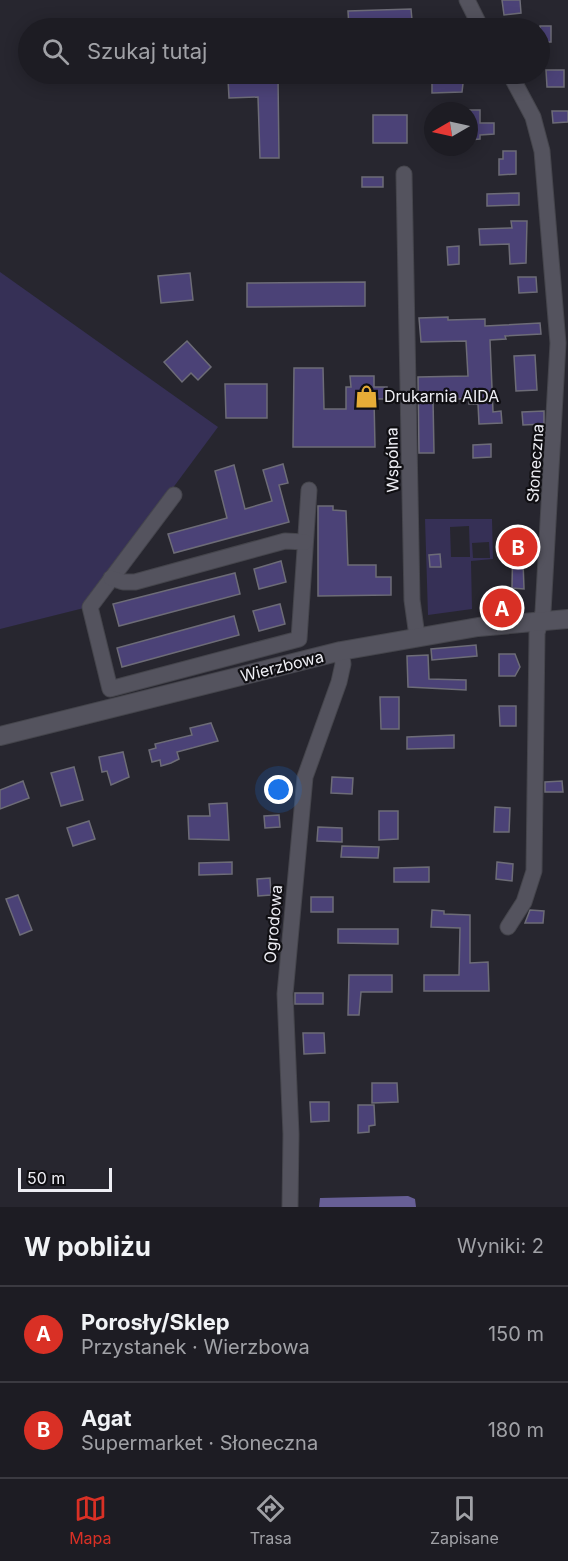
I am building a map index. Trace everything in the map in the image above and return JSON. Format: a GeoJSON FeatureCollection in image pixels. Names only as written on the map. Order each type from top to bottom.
{"type":"FeatureCollection","features":[{"type":"Feature","properties":{"kind":"street"},"geometry":{"type":"LineString","coordinates":[[467,0],[476,18]]}},
{"type":"Feature","properties":{"kind":"street","name":"Słoneczna"},"geometry":{"type":"LineString","coordinates":[[508,927],[524,902],[534,871],[537,633],[543,612],[556,418],[558,343],[542,151],[533,117],[515,84]]}},
{"type":"Feature","properties":{"kind":"street","name":"Wspólna"},"geometry":{"type":"LineString","coordinates":[[404,174],[412,600],[417,636]]}},
{"type":"Feature","properties":{"kind":"street"},"geometry":{"type":"LineString","coordinates":[[304,660],[299,639],[309,490]]}},
{"type":"Feature","properties":{"kind":"street"},"geometry":{"type":"LineString","coordinates":[[115,707],[90,607],[174,495]]}},
{"type":"Feature","properties":{"kind":"street"},"geometry":{"type":"LineString","coordinates":[[111,578],[123,582],[135,582],[285,541],[305,542]]}},
{"type":"Feature","properties":{"kind":"street","name":"Wierzbowa"},"geometry":{"type":"LineString","coordinates":[[0,736],[341,651],[417,636],[568,619]]}},
{"type":"Feature","properties":{"kind":"street"},"geometry":{"type":"LineString","coordinates":[[110,689],[299,639]]}},
{"type":"Feature","properties":{"kind":"street","name":"Ogrodowa"},"geometry":{"type":"LineString","coordinates":[[290,1207],[291,1134],[286,983],[305,777],[339,682],[343,664],[341,651]]}},
{"type":"Feature","properties":{"kind":"shaded area"},"geometry":{"type":"Polygon","coordinates":[[[0,272],[218,427],[84,608],[0,629],[0,272]]]}},
{"type":"Feature","properties":{"kind":"shaded area"},"geometry":{"type":"Polygon","coordinates":[[[425,519],[492,519],[493,559],[471,561],[472,609],[428,615],[425,519]],[[469,526],[450,527],[451,557],[470,557],[469,526]],[[489,542],[472,543],[473,558],[490,558],[489,542]]]}},
{"type":"Feature","properties":{"kind":"shaded area"},"geometry":{"type":"Polygon","coordinates":[[[408,1196],[415,1199],[416,1207],[319,1207],[320,1198],[408,1196]]]}},
{"type":"Feature","properties":{"kind":"building"},"geometry":{"type":"Polygon","coordinates":[[[502,0],[520,0],[521,13],[504,15],[502,0]]]}},
{"type":"Feature","properties":{"kind":"building"},"geometry":{"type":"Polygon","coordinates":[[[411,9],[412,18],[348,18],[348,11],[411,9]]]}},
{"type":"Feature","properties":{"kind":"building"},"geometry":{"type":"Polygon","coordinates":[[[550,70],[564,70],[564,87],[547,87],[547,84],[550,84],[550,70]]]}},
{"type":"Feature","properties":{"kind":"building"},"geometry":{"type":"Polygon","coordinates":[[[228,84],[278,84],[279,158],[260,158],[258,97],[229,98],[228,84]]]}},
{"type":"Feature","properties":{"kind":"building"},"geometry":{"type":"Polygon","coordinates":[[[432,84],[463,84],[462,92],[432,93],[432,84]]]}},
{"type":"Feature","properties":{"kind":"building"},"geometry":{"type":"Polygon","coordinates":[[[478,110],[480,110],[480,123],[494,123],[494,134],[480,135],[478,139],[478,110]]]}},
{"type":"Feature","properties":{"kind":"building"},"geometry":{"type":"Polygon","coordinates":[[[552,111],[568,111],[568,122],[553,123],[552,111]]]}},
{"type":"Feature","properties":{"kind":"building"},"geometry":{"type":"Polygon","coordinates":[[[373,115],[407,115],[407,143],[373,143],[373,115]]]}},
{"type":"Feature","properties":{"kind":"building"},"geometry":{"type":"Polygon","coordinates":[[[503,151],[516,151],[516,174],[499,175],[499,159],[503,159],[503,151]]]}},
{"type":"Feature","properties":{"kind":"building"},"geometry":{"type":"Polygon","coordinates":[[[362,177],[383,177],[383,187],[362,187],[362,177]]]}},
{"type":"Feature","properties":{"kind":"building"},"geometry":{"type":"Polygon","coordinates":[[[519,193],[519,205],[487,206],[487,194],[519,193]]]}},
{"type":"Feature","properties":{"kind":"building"},"geometry":{"type":"Polygon","coordinates":[[[511,221],[527,221],[526,263],[510,264],[509,244],[480,245],[479,229],[512,228],[511,221]]]}},
{"type":"Feature","properties":{"kind":"building"},"geometry":{"type":"Polygon","coordinates":[[[459,246],[459,264],[448,265],[447,247],[459,246]]]}},
{"type":"Feature","properties":{"kind":"building"},"geometry":{"type":"Polygon","coordinates":[[[190,273],[193,300],[161,303],[158,276],[190,273]]]}},
{"type":"Feature","properties":{"kind":"building"},"geometry":{"type":"Polygon","coordinates":[[[518,277],[536,277],[537,292],[519,293],[518,277]]]}},
{"type":"Feature","properties":{"kind":"building"},"geometry":{"type":"Polygon","coordinates":[[[365,282],[365,306],[247,307],[247,283],[365,282]]]}},
{"type":"Feature","properties":{"kind":"building"},"geometry":{"type":"Polygon","coordinates":[[[448,317],[448,320],[485,319],[485,326],[540,323],[541,334],[505,336],[506,339],[490,340],[493,412],[501,411],[502,423],[479,424],[478,404],[469,404],[469,399],[433,399],[434,453],[419,453],[418,377],[468,376],[466,341],[421,342],[419,318],[448,317]]]}},
{"type":"Feature","properties":{"kind":"building"},"geometry":{"type":"Polygon","coordinates":[[[187,341],[211,367],[198,380],[191,373],[182,382],[164,362],[187,341]]]}},
{"type":"Feature","properties":{"kind":"building"},"geometry":{"type":"Polygon","coordinates":[[[535,355],[537,390],[516,391],[514,356],[535,355]]]}},
{"type":"Feature","properties":{"kind":"building","name":"Drukarnia AIDA"},"geometry":{"type":"Polygon","coordinates":[[[294,368],[323,368],[324,409],[346,409],[346,387],[351,387],[350,376],[374,376],[374,387],[387,387],[387,399],[374,399],[375,447],[293,447],[294,368]]]}},
{"type":"Feature","properties":{"kind":"building"},"geometry":{"type":"Polygon","coordinates":[[[225,384],[267,384],[267,418],[226,418],[225,384]]]}},
{"type":"Feature","properties":{"kind":"building"},"geometry":{"type":"Polygon","coordinates":[[[544,411],[544,424],[523,425],[522,412],[544,411]]]}},
{"type":"Feature","properties":{"kind":"building"},"geometry":{"type":"Polygon","coordinates":[[[491,444],[491,457],[473,458],[473,445],[491,444]]]}},
{"type":"Feature","properties":{"kind":"building"},"geometry":{"type":"Polygon","coordinates":[[[283,464],[288,483],[279,485],[289,522],[174,553],[168,534],[227,518],[215,471],[234,465],[245,509],[272,501],[263,470],[283,464]]]}},
{"type":"Feature","properties":{"kind":"building"},"geometry":{"type":"Polygon","coordinates":[[[318,506],[333,506],[333,510],[346,511],[348,565],[376,565],[376,577],[391,577],[391,595],[318,596],[318,506]]]}},
{"type":"Feature","properties":{"kind":"building"},"geometry":{"type":"Polygon","coordinates":[[[522,533],[524,589],[512,588],[513,534],[522,533]]]}},
{"type":"Feature","properties":{"kind":"building"},"geometry":{"type":"Polygon","coordinates":[[[440,554],[441,567],[430,567],[429,555],[440,554]]]}},
{"type":"Feature","properties":{"kind":"building"},"geometry":{"type":"Polygon","coordinates":[[[281,561],[286,582],[259,589],[254,569],[281,561]]]}},
{"type":"Feature","properties":{"kind":"building"},"geometry":{"type":"Polygon","coordinates":[[[235,573],[240,594],[119,626],[113,604],[235,573]]]}},
{"type":"Feature","properties":{"kind":"building"},"geometry":{"type":"Polygon","coordinates":[[[280,604],[285,624],[259,631],[253,611],[280,604]]]}},
{"type":"Feature","properties":{"kind":"building"},"geometry":{"type":"Polygon","coordinates":[[[234,616],[239,635],[122,667],[117,648],[234,616]]]}},
{"type":"Feature","properties":{"kind":"building"},"geometry":{"type":"Polygon","coordinates":[[[476,645],[477,656],[432,660],[431,649],[476,645]]]}},
{"type":"Feature","properties":{"kind":"building"},"geometry":{"type":"Polygon","coordinates":[[[499,654],[515,654],[520,667],[515,676],[499,676],[499,654]]]}},
{"type":"Feature","properties":{"kind":"building"},"geometry":{"type":"Polygon","coordinates":[[[428,655],[429,679],[466,680],[466,690],[408,687],[407,656],[428,655]]]}},
{"type":"Feature","properties":{"kind":"building"},"geometry":{"type":"Polygon","coordinates":[[[380,697],[399,697],[399,729],[381,729],[380,697]]]}},
{"type":"Feature","properties":{"kind":"building"},"geometry":{"type":"Polygon","coordinates":[[[499,706],[516,706],[516,726],[500,726],[499,706]]]}},
{"type":"Feature","properties":{"kind":"building"},"geometry":{"type":"Polygon","coordinates":[[[211,723],[218,741],[177,752],[179,759],[171,763],[161,766],[160,760],[152,762],[149,750],[156,748],[155,744],[192,735],[190,728],[211,723]]]}},
{"type":"Feature","properties":{"kind":"building"},"geometry":{"type":"Polygon","coordinates":[[[454,735],[454,748],[407,749],[407,737],[454,735]]]}},
{"type":"Feature","properties":{"kind":"building"},"geometry":{"type":"Polygon","coordinates":[[[123,752],[129,777],[111,785],[107,771],[102,772],[99,757],[123,752]]]}},
{"type":"Feature","properties":{"kind":"building"},"geometry":{"type":"Polygon","coordinates":[[[74,767],[83,800],[61,806],[51,773],[74,767]]]}},
{"type":"Feature","properties":{"kind":"building"},"geometry":{"type":"Polygon","coordinates":[[[332,777],[353,778],[352,794],[331,793],[332,777]]]}},
{"type":"Feature","properties":{"kind":"building"},"geometry":{"type":"Polygon","coordinates":[[[23,781],[29,798],[0,809],[0,790],[23,781]]]}},
{"type":"Feature","properties":{"kind":"building"},"geometry":{"type":"Polygon","coordinates":[[[562,781],[563,792],[545,792],[545,782],[562,781]]]}},
{"type":"Feature","properties":{"kind":"building"},"geometry":{"type":"Polygon","coordinates":[[[227,803],[229,840],[189,839],[188,816],[210,816],[209,804],[227,803]]]}},
{"type":"Feature","properties":{"kind":"building"},"geometry":{"type":"Polygon","coordinates":[[[495,807],[510,808],[509,832],[494,832],[495,807]]]}},
{"type":"Feature","properties":{"kind":"building"},"geometry":{"type":"Polygon","coordinates":[[[379,811],[398,811],[398,839],[379,840],[379,811]]]}},
{"type":"Feature","properties":{"kind":"building"},"geometry":{"type":"Polygon","coordinates":[[[279,815],[280,827],[265,828],[264,816],[279,815]]]}},
{"type":"Feature","properties":{"kind":"building"},"geometry":{"type":"Polygon","coordinates":[[[89,821],[95,839],[73,846],[67,828],[89,821]]]}},
{"type":"Feature","properties":{"kind":"building"},"geometry":{"type":"Polygon","coordinates":[[[318,827],[342,828],[342,842],[317,841],[318,827]]]}},
{"type":"Feature","properties":{"kind":"building"},"geometry":{"type":"Polygon","coordinates":[[[342,846],[379,847],[378,858],[341,857],[342,846]]]}},
{"type":"Feature","properties":{"kind":"building"},"geometry":{"type":"Polygon","coordinates":[[[232,862],[232,874],[199,875],[199,863],[232,862]]]}},
{"type":"Feature","properties":{"kind":"building"},"geometry":{"type":"Polygon","coordinates":[[[497,862],[513,864],[512,881],[496,879],[497,862]]]}},
{"type":"Feature","properties":{"kind":"building"},"geometry":{"type":"Polygon","coordinates":[[[429,867],[429,882],[394,882],[394,868],[429,867]]]}},
{"type":"Feature","properties":{"kind":"building"},"geometry":{"type":"Polygon","coordinates":[[[270,878],[271,895],[258,896],[257,879],[270,878]]]}},
{"type":"Feature","properties":{"kind":"building"},"geometry":{"type":"Polygon","coordinates":[[[18,895],[32,930],[20,935],[6,899],[18,895]]]}},
{"type":"Feature","properties":{"kind":"building"},"geometry":{"type":"Polygon","coordinates":[[[311,897],[333,897],[333,912],[311,912],[311,897]]]}},
{"type":"Feature","properties":{"kind":"building"},"geometry":{"type":"Polygon","coordinates":[[[432,910],[444,911],[444,914],[470,915],[470,963],[488,962],[489,991],[424,991],[424,975],[459,975],[460,928],[431,927],[432,910]]]}},
{"type":"Feature","properties":{"kind":"building"},"geometry":{"type":"Polygon","coordinates":[[[530,910],[544,911],[543,923],[525,923],[530,910]]]}},
{"type":"Feature","properties":{"kind":"building"},"geometry":{"type":"Polygon","coordinates":[[[338,929],[398,929],[398,944],[338,943],[338,929]]]}},
{"type":"Feature","properties":{"kind":"building"},"geometry":{"type":"Polygon","coordinates":[[[349,975],[392,975],[392,992],[361,992],[359,1015],[348,1015],[349,975]]]}},
{"type":"Feature","properties":{"kind":"building"},"geometry":{"type":"Polygon","coordinates":[[[295,993],[323,993],[323,1004],[295,1004],[295,993]]]}},
{"type":"Feature","properties":{"kind":"building"},"geometry":{"type":"Polygon","coordinates":[[[303,1033],[324,1033],[325,1053],[304,1054],[303,1033]]]}},
{"type":"Feature","properties":{"kind":"building"},"geometry":{"type":"Polygon","coordinates":[[[372,1083],[397,1083],[398,1102],[372,1103],[372,1083]]]}},
{"type":"Feature","properties":{"kind":"building"},"geometry":{"type":"Polygon","coordinates":[[[310,1102],[329,1102],[329,1121],[311,1122],[310,1102]]]}},
{"type":"Feature","properties":{"kind":"building"},"geometry":{"type":"Polygon","coordinates":[[[358,1105],[374,1105],[375,1125],[369,1126],[369,1132],[358,1133],[358,1105]]]}},
{"type":"Feature","properties":{"kind":"place","name":"Drukarnia AIDA"},"geometry":{"type":"Point","coordinates":[366,396]}},
{"type":"Feature","properties":{"kind":"place","name":"Agat"},"geometry":{"type":"Point","coordinates":[518,547]}},
{"type":"Feature","properties":{"kind":"place","name":"Porosły/Sklep"},"geometry":{"type":"Point","coordinates":[502,608]}}]}
